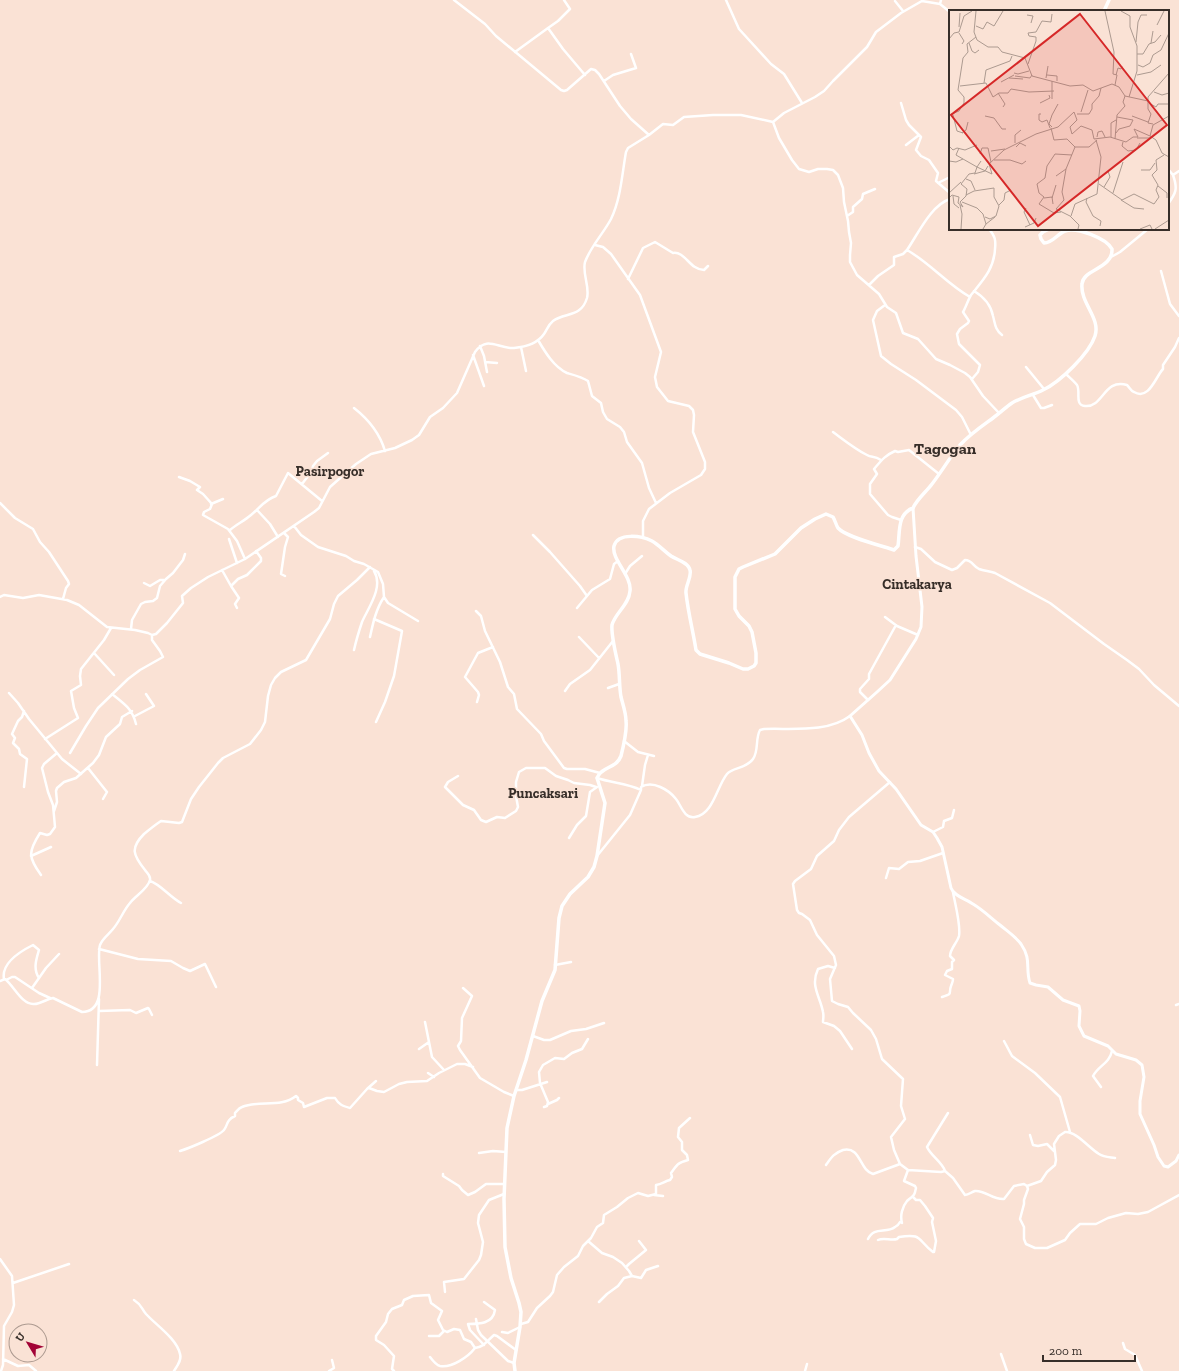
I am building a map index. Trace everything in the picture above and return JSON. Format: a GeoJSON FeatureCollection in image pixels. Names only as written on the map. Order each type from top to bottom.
{"type":"FeatureCollection","features":[{"type":"Feature","properties":{"kind":"main road"},"geometry":{"type":"LineString","coordinates":[[1104,10],[1109,0]]}},
{"type":"Feature","properties":{"kind":"main road"},"geometry":{"type":"LineString","coordinates":[[515,1371],[514,1362],[521,1325],[521,1312],[511,1278],[506,1247],[504,1184],[507,1128],[514,1096],[533,1036],[542,1001],[556,965],[559,918],[562,906],[570,894],[588,877],[594,867],[597,856],[605,803],[604,795],[597,786],[598,778],[600,773],[618,762],[624,740],[626,721],[621,696],[621,678],[613,640],[613,624],[627,601],[631,590],[614,549],[618,540],[628,536],[652,541],[690,568],[686,592],[694,639],[698,652],[746,670],[754,666],[756,663],[756,653],[752,632],[735,609],[734,580],[739,570],[775,554],[802,528],[826,514],[831,516],[842,531],[894,550],[898,546],[901,520],[905,513],[913,508],[956,450],[971,435],[1014,402],[1044,390],[1055,383],[1066,374],[1088,349],[1095,337],[1096,328],[1084,300],[1082,282],[1087,276],[1105,264],[1112,252],[1109,245],[1078,230],[1064,232],[1050,242],[1044,243],[1040,239],[1040,235],[1045,230]]}},
{"type":"Feature","properties":{"kind":"street"},"geometry":{"type":"LineString","coordinates":[[454,0],[485,24],[496,36],[557,87],[564,91],[593,69],[599,74],[620,106],[649,136]]}},
{"type":"Feature","properties":{"kind":"street"},"geometry":{"type":"LineString","coordinates":[[515,52],[558,21],[570,9],[564,0]]}},
{"type":"Feature","properties":{"kind":"street"},"geometry":{"type":"LineString","coordinates":[[726,0],[739,29],[771,64],[784,74],[802,103]]}},
{"type":"Feature","properties":{"kind":"street"},"geometry":{"type":"LineString","coordinates":[[773,122],[784,113],[824,91],[867,47],[876,32],[903,11],[922,0],[940,4],[949,11]]}},
{"type":"Feature","properties":{"kind":"street"},"geometry":{"type":"LineString","coordinates":[[940,4],[941,0]]}},
{"type":"Feature","properties":{"kind":"street"},"geometry":{"type":"LineString","coordinates":[[894,1],[903,11]]}},
{"type":"Feature","properties":{"kind":"street"},"geometry":{"type":"LineString","coordinates":[[548,28],[563,49],[585,75]]}},
{"type":"Feature","properties":{"kind":"street"},"geometry":{"type":"LineString","coordinates":[[604,81],[613,75],[636,68],[632,54]]}},
{"type":"Feature","properties":{"kind":"street"},"geometry":{"type":"LineString","coordinates":[[901,103],[906,120],[921,139],[916,150],[929,160],[938,174],[935,180],[949,192]]}},
{"type":"Feature","properties":{"kind":"street"},"geometry":{"type":"LineString","coordinates":[[0,596],[4,594],[24,598],[39,595],[63,599],[79,605],[104,625],[111,628],[131,629],[152,635],[156,634],[167,623],[182,603],[182,596],[186,592],[208,577],[245,559],[314,512],[319,508],[330,487],[356,464],[371,454],[385,451],[418,436],[430,417],[443,408],[455,395],[473,355],[480,346],[490,343],[509,348],[521,347],[538,340],[542,337],[554,320],[575,313],[584,304],[588,294],[584,265],[586,259],[611,218],[617,204],[627,149],[649,136],[663,124],[674,125],[684,118],[704,115],[732,115],[746,116],[773,122]]}},
{"type":"Feature","properties":{"kind":"street"},"geometry":{"type":"LineString","coordinates":[[773,122],[775,130],[784,146],[799,168],[809,172],[828,169],[833,170],[842,184],[848,221],[848,232],[851,243],[850,262],[857,275],[879,294],[885,305],[896,314],[903,333],[918,339],[936,359],[958,368],[965,373],[972,379],[983,396],[999,413]]}},
{"type":"Feature","properties":{"kind":"street"},"geometry":{"type":"LineString","coordinates":[[906,145],[919,135]]}},
{"type":"Feature","properties":{"kind":"street"},"geometry":{"type":"LineString","coordinates":[[1169,170],[1173,175],[1176,189],[1175,194],[1169,203]]}},
{"type":"Feature","properties":{"kind":"street"},"geometry":{"type":"LineString","coordinates":[[1173,175],[1179,171]]}},
{"type":"Feature","properties":{"kind":"street"},"geometry":{"type":"LineString","coordinates":[[938,183],[949,178]]}},
{"type":"Feature","properties":{"kind":"street"},"geometry":{"type":"LineString","coordinates":[[847,216],[853,212],[853,207],[862,198],[863,194],[875,189]]}},
{"type":"Feature","properties":{"kind":"street"},"geometry":{"type":"LineString","coordinates":[[869,285],[878,276],[894,265],[894,257],[903,254],[908,250],[932,214],[942,202],[949,199]]}},
{"type":"Feature","properties":{"kind":"street"},"geometry":{"type":"LineString","coordinates":[[972,379],[978,372],[980,365],[959,344],[957,334],[958,331],[969,322],[963,312],[970,297],[993,264],[995,258],[995,235],[990,230]]}},
{"type":"Feature","properties":{"kind":"street"},"geometry":{"type":"LineString","coordinates":[[1110,257],[1120,252],[1147,230]]}},
{"type":"Feature","properties":{"kind":"street"},"geometry":{"type":"LineString","coordinates":[[628,279],[643,248],[655,242],[672,253],[680,253],[689,263],[698,269],[704,270],[708,266]]}},
{"type":"Feature","properties":{"kind":"street"},"geometry":{"type":"LineString","coordinates":[[595,244],[608,251],[640,295],[660,349],[660,356],[655,377],[657,387],[668,401],[689,406],[693,410],[693,432],[705,462],[705,469],[701,475],[649,509],[643,521],[642,538]]}},
{"type":"Feature","properties":{"kind":"street"},"geometry":{"type":"LineString","coordinates":[[908,250],[959,291],[970,297]]}},
{"type":"Feature","properties":{"kind":"street"},"geometry":{"type":"LineString","coordinates":[[1161,271],[1170,304],[1179,316]]}},
{"type":"Feature","properties":{"kind":"street"},"geometry":{"type":"LineString","coordinates":[[974,292],[988,303],[997,329],[1002,335]]}},
{"type":"Feature","properties":{"kind":"street"},"geometry":{"type":"LineString","coordinates":[[885,305],[877,311],[873,320],[881,356],[956,410],[962,417],[971,435]]}},
{"type":"Feature","properties":{"kind":"street"},"geometry":{"type":"LineString","coordinates":[[1066,374],[1077,385],[1079,402],[1082,406],[1092,405],[1111,386],[1116,384],[1127,385],[1136,394],[1145,393],[1154,384],[1159,372],[1163,368],[1163,365],[1179,338]]}},
{"type":"Feature","properties":{"kind":"street"},"geometry":{"type":"LineString","coordinates":[[538,340],[558,368],[588,381],[592,396],[601,403],[603,412],[607,419],[620,427],[624,432],[627,442],[644,469],[649,488],[656,503]]}},
{"type":"Feature","properties":{"kind":"street"},"geometry":{"type":"LineString","coordinates":[[480,346],[483,351],[487,372]]}},
{"type":"Feature","properties":{"kind":"street"},"geometry":{"type":"LineString","coordinates":[[521,347],[526,372]]}},
{"type":"Feature","properties":{"kind":"street"},"geometry":{"type":"LineString","coordinates":[[473,355],[484,386]]}},
{"type":"Feature","properties":{"kind":"street"},"geometry":{"type":"LineString","coordinates":[[485,362],[497,363]]}},
{"type":"Feature","properties":{"kind":"street"},"geometry":{"type":"LineString","coordinates":[[1026,367],[1044,390]]}},
{"type":"Feature","properties":{"kind":"street"},"geometry":{"type":"LineString","coordinates":[[1033,395],[1040,408],[1052,405]]}},
{"type":"Feature","properties":{"kind":"street"},"geometry":{"type":"LineString","coordinates":[[354,408],[362,414],[373,428],[385,451]]}},
{"type":"Feature","properties":{"kind":"street"},"geometry":{"type":"LineString","coordinates":[[833,432],[855,448],[869,456],[875,456],[881,460]]}},
{"type":"Feature","properties":{"kind":"street"},"geometry":{"type":"LineString","coordinates":[[901,520],[888,515],[870,494],[870,484],[877,474],[874,469],[884,456],[895,451],[898,452],[909,450],[939,474]]}},
{"type":"Feature","properties":{"kind":"street"},"geometry":{"type":"LineString","coordinates":[[302,484],[312,471],[313,466],[317,461],[328,453]]}},
{"type":"Feature","properties":{"kind":"street"},"geometry":{"type":"LineString","coordinates":[[230,530],[257,510],[267,500],[276,496],[279,493],[282,483],[288,473],[322,501]]}},
{"type":"Feature","properties":{"kind":"street"},"geometry":{"type":"LineString","coordinates":[[179,477],[199,487],[200,488],[197,490],[203,494],[211,504]]}},
{"type":"Feature","properties":{"kind":"street"},"geometry":{"type":"LineString","coordinates":[[223,499],[211,504],[210,508],[204,512],[203,515],[230,530],[245,559]]}},
{"type":"Feature","properties":{"kind":"street"},"geometry":{"type":"LineString","coordinates":[[0,503],[15,518],[33,530],[40,542],[49,552],[69,584],[66,588],[63,599]]}},
{"type":"Feature","properties":{"kind":"street"},"geometry":{"type":"LineString","coordinates":[[642,786],[649,784],[663,789],[674,797],[684,812],[689,816],[695,817],[702,815],[714,799],[727,773],[746,765],[753,760],[756,754],[760,730],[828,726],[843,721],[885,686],[918,635],[921,622],[922,607],[915,547],[913,508]]}},
{"type":"Feature","properties":{"kind":"street"},"geometry":{"type":"LineString","coordinates":[[257,510],[270,524],[278,537]]}},
{"type":"Feature","properties":{"kind":"street"},"geometry":{"type":"LineString","coordinates":[[294,526],[301,535],[318,547],[346,556],[378,572],[384,597],[388,603],[418,621]]}},
{"type":"Feature","properties":{"kind":"street"},"geometry":{"type":"LineString","coordinates":[[284,533],[288,537],[284,548],[281,574],[285,576]]}},
{"type":"Feature","properties":{"kind":"street"},"geometry":{"type":"LineString","coordinates":[[533,535],[550,552],[587,596]]}},
{"type":"Feature","properties":{"kind":"street"},"geometry":{"type":"LineString","coordinates":[[229,539],[237,563]]}},
{"type":"Feature","properties":{"kind":"street"},"geometry":{"type":"LineString","coordinates":[[915,547],[921,549],[935,562],[952,570],[957,568],[965,560],[969,560],[980,570],[995,573],[1050,603],[1139,669],[1154,686],[1179,706]]}},
{"type":"Feature","properties":{"kind":"street"},"geometry":{"type":"LineString","coordinates":[[231,586],[238,579],[247,575],[261,561],[261,558],[256,551]]}},
{"type":"Feature","properties":{"kind":"street"},"geometry":{"type":"LineString","coordinates":[[131,629],[132,620],[141,604],[157,598],[160,586],[164,580],[174,573],[183,560],[185,554]]}},
{"type":"Feature","properties":{"kind":"street"},"geometry":{"type":"LineString","coordinates":[[625,574],[630,566],[642,556]]}},
{"type":"Feature","properties":{"kind":"street"},"geometry":{"type":"LineString","coordinates":[[577,608],[592,590],[610,579],[614,564],[618,561]]}},
{"type":"Feature","properties":{"kind":"street"},"geometry":{"type":"LineString","coordinates":[[97,1065],[100,986],[99,949],[102,942],[114,928],[129,904],[150,881],[149,876],[135,855],[134,848],[138,840],[161,821],[182,822],[191,799],[218,763],[223,758],[250,744],[264,725],[268,696],[273,682],[281,672],[306,660],[330,619],[338,596],[370,567]]}},
{"type":"Feature","properties":{"kind":"street"},"geometry":{"type":"LineString","coordinates":[[354,650],[362,623],[376,588],[378,577],[373,569]]}},
{"type":"Feature","properties":{"kind":"street"},"geometry":{"type":"LineString","coordinates":[[222,570],[239,598],[235,604],[237,608]]}},
{"type":"Feature","properties":{"kind":"street"},"geometry":{"type":"LineString","coordinates":[[144,583],[150,586],[160,580],[164,580]]}},
{"type":"Feature","properties":{"kind":"street"},"geometry":{"type":"LineString","coordinates":[[370,637],[379,604],[384,597]]}},
{"type":"Feature","properties":{"kind":"street"},"geometry":{"type":"LineString","coordinates":[[476,611],[481,616],[485,631],[500,662],[508,687],[514,694],[517,709],[541,734],[544,741],[562,766],[567,769],[585,769],[600,773]]}},
{"type":"Feature","properties":{"kind":"street"},"geometry":{"type":"LineString","coordinates":[[885,617],[896,625],[918,635]]}},
{"type":"Feature","properties":{"kind":"street"},"geometry":{"type":"LineString","coordinates":[[374,619],[402,631],[392,680],[385,702],[376,722]]}},
{"type":"Feature","properties":{"kind":"street"},"geometry":{"type":"LineString","coordinates":[[868,700],[860,692],[860,690],[869,679],[869,674],[896,625]]}},
{"type":"Feature","properties":{"kind":"street"},"geometry":{"type":"LineString","coordinates":[[45,739],[78,718],[74,708],[72,691],[82,685],[81,670],[104,640],[111,628]]}},
{"type":"Feature","properties":{"kind":"street"},"geometry":{"type":"LineString","coordinates":[[70,753],[94,714],[112,694],[140,670],[163,657],[152,640],[152,635]]}},
{"type":"Feature","properties":{"kind":"street"},"geometry":{"type":"LineString","coordinates":[[579,637],[599,658]]}},
{"type":"Feature","properties":{"kind":"street"},"geometry":{"type":"LineString","coordinates":[[565,691],[570,684],[590,670],[613,640]]}},
{"type":"Feature","properties":{"kind":"street"},"geometry":{"type":"LineString","coordinates":[[477,702],[479,695],[478,692],[465,677],[478,652],[493,647]]}},
{"type":"Feature","properties":{"kind":"street"},"geometry":{"type":"LineString","coordinates":[[94,653],[114,675]]}},
{"type":"Feature","properties":{"kind":"street"},"geometry":{"type":"LineString","coordinates":[[608,688],[620,684]]}},
{"type":"Feature","properties":{"kind":"street"},"geometry":{"type":"LineString","coordinates":[[9,693],[24,710],[57,754],[81,774]]}},
{"type":"Feature","properties":{"kind":"street"},"geometry":{"type":"LineString","coordinates":[[112,694],[132,711],[135,716],[136,724]]}},
{"type":"Feature","properties":{"kind":"street"},"geometry":{"type":"LineString","coordinates":[[135,716],[154,706],[146,694]]}},
{"type":"Feature","properties":{"kind":"street"},"geometry":{"type":"LineString","coordinates":[[24,710],[22,717],[18,721],[12,734],[15,738],[13,742],[19,750],[20,755],[27,758],[24,787]]}},
{"type":"Feature","properties":{"kind":"street"},"geometry":{"type":"LineString","coordinates":[[54,812],[57,802],[57,788],[64,782],[76,778],[88,768],[99,755],[106,737],[120,724],[122,718],[132,711]]}},
{"type":"Feature","properties":{"kind":"street"},"geometry":{"type":"LineString","coordinates":[[850,716],[862,734],[877,768],[896,789],[921,825],[933,832],[943,853],[953,892],[959,934],[950,952],[950,956],[954,960],[952,962],[952,969],[947,971],[945,975],[953,979],[950,987],[951,993],[942,997]]}},
{"type":"Feature","properties":{"kind":"street"},"geometry":{"type":"LineString","coordinates":[[624,740],[638,752],[654,756]]}},
{"type":"Feature","properties":{"kind":"street"},"geometry":{"type":"LineString","coordinates":[[41,874],[34,865],[31,856],[35,841],[40,833],[48,835],[55,827],[53,805],[42,768],[44,764],[57,754]]}},
{"type":"Feature","properties":{"kind":"street"},"geometry":{"type":"LineString","coordinates":[[597,856],[634,808],[641,790],[648,755]]}},
{"type":"Feature","properties":{"kind":"street"},"geometry":{"type":"LineString","coordinates":[[88,768],[107,792],[103,799]]}},
{"type":"Feature","properties":{"kind":"street"},"geometry":{"type":"LineString","coordinates":[[458,776],[448,782],[445,787],[463,805],[474,810],[481,820],[486,822],[497,817],[505,818],[516,811],[518,807],[516,782],[519,772],[526,768],[545,768],[556,776],[574,783],[597,786]]}},
{"type":"Feature","properties":{"kind":"street"},"geometry":{"type":"LineString","coordinates":[[598,778],[629,785],[641,790]]}},
{"type":"Feature","properties":{"kind":"street"},"geometry":{"type":"LineString","coordinates":[[890,782],[849,818],[839,830],[834,841],[816,858],[811,869],[793,883],[797,910],[810,920],[817,935],[833,953],[836,962],[830,979],[832,1001],[848,1006],[853,1013],[867,1025],[876,1039],[882,1059],[903,1079],[901,1106],[905,1119],[893,1134],[891,1139],[900,1164],[908,1170],[945,1171]]}},
{"type":"Feature","properties":{"kind":"street"},"geometry":{"type":"LineString","coordinates":[[569,838],[577,825],[586,816],[590,792],[597,786]]}},
{"type":"Feature","properties":{"kind":"street"},"geometry":{"type":"LineString","coordinates":[[933,832],[943,827],[944,821],[952,818],[954,810]]}},
{"type":"Feature","properties":{"kind":"street"},"geometry":{"type":"LineString","coordinates":[[31,856],[51,847]]}},
{"type":"Feature","properties":{"kind":"street"},"geometry":{"type":"LineString","coordinates":[[886,878],[889,868],[899,869],[908,862],[920,861],[943,853]]}},
{"type":"Feature","properties":{"kind":"street"},"geometry":{"type":"LineString","coordinates":[[150,881],[154,882],[181,903]]}},
{"type":"Feature","properties":{"kind":"street"},"geometry":{"type":"LineString","coordinates":[[953,892],[983,910],[1016,938],[1026,954],[1030,983],[1048,987],[1063,1000],[1079,1006],[1080,1011],[1078,1026],[1082,1034],[1108,1046],[1112,1051],[1120,1055],[1141,1063],[1144,1077],[1140,1112],[1158,1157],[1164,1166],[1168,1167],[1173,1164],[1179,1155]]}},
{"type":"Feature","properties":{"kind":"street"},"geometry":{"type":"LineString","coordinates":[[39,978],[35,966],[39,950],[33,945],[13,959],[5,970],[5,979],[26,1002],[34,1004],[50,998]]}},
{"type":"Feature","properties":{"kind":"street"},"geometry":{"type":"LineString","coordinates":[[99,949],[138,959],[170,960],[186,970],[191,971],[205,964],[216,987]]}},
{"type":"Feature","properties":{"kind":"street"},"geometry":{"type":"LineString","coordinates":[[32,988],[59,954]]}},
{"type":"Feature","properties":{"kind":"street"},"geometry":{"type":"LineString","coordinates":[[556,965],[571,962]]}},
{"type":"Feature","properties":{"kind":"street"},"geometry":{"type":"LineString","coordinates":[[835,968],[828,966],[818,969],[815,980],[816,994],[823,1012],[823,1022],[834,1026],[840,1031],[852,1049]]}},
{"type":"Feature","properties":{"kind":"street"},"geometry":{"type":"LineString","coordinates":[[0,981],[14,977],[50,998],[54,998],[82,1012],[89,1011],[96,1005],[99,996]]}},
{"type":"Feature","properties":{"kind":"street"},"geometry":{"type":"LineString","coordinates":[[463,988],[472,996],[462,1018],[461,1041],[458,1046],[478,1075],[504,1092],[514,1096]]}},
{"type":"Feature","properties":{"kind":"street"},"geometry":{"type":"LineString","coordinates":[[99,1011],[130,1010],[136,1013],[148,1008],[152,1015]]}},
{"type":"Feature","properties":{"kind":"street"},"geometry":{"type":"LineString","coordinates":[[425,1022],[432,1057],[444,1070]]}},
{"type":"Feature","properties":{"kind":"street"},"geometry":{"type":"LineString","coordinates":[[533,1036],[544,1040],[550,1040],[571,1031],[586,1030],[604,1023]]}},
{"type":"Feature","properties":{"kind":"street"},"geometry":{"type":"LineString","coordinates":[[548,1104],[546,1094],[540,1083],[539,1072],[542,1065],[555,1058],[564,1058],[582,1049],[588,1039]]}},
{"type":"Feature","properties":{"kind":"street"},"geometry":{"type":"LineString","coordinates":[[1004,1041],[1012,1056],[1035,1073],[1060,1097],[1071,1132],[1099,1154],[1115,1158]]}},
{"type":"Feature","properties":{"kind":"street"},"geometry":{"type":"LineString","coordinates":[[419,1049],[429,1042]]}},
{"type":"Feature","properties":{"kind":"street"},"geometry":{"type":"LineString","coordinates":[[1101,1087],[1093,1076],[1100,1066],[1109,1060],[1112,1051]]}},
{"type":"Feature","properties":{"kind":"street"},"geometry":{"type":"LineString","coordinates":[[369,1088],[384,1092],[399,1084],[415,1080],[424,1082],[444,1070],[459,1064],[473,1067]]}},
{"type":"Feature","properties":{"kind":"street"},"geometry":{"type":"LineString","coordinates":[[428,1073],[434,1077]]}},
{"type":"Feature","properties":{"kind":"street"},"geometry":{"type":"LineString","coordinates":[[180,1151],[213,1137],[224,1130],[227,1122],[235,1116],[235,1113],[242,1107],[282,1102],[290,1100],[296,1096],[298,1100],[303,1103],[304,1107],[327,1098],[335,1098],[339,1104],[350,1108],[376,1081]]}},
{"type":"Feature","properties":{"kind":"street"},"geometry":{"type":"LineString","coordinates":[[516,1090],[522,1090],[547,1082]]}},
{"type":"Feature","properties":{"kind":"street"},"geometry":{"type":"LineString","coordinates":[[544,1107],[559,1098]]}},
{"type":"Feature","properties":{"kind":"street"},"geometry":{"type":"LineString","coordinates":[[948,1113],[927,1147],[945,1171],[953,1178],[965,1196],[975,1191],[984,1192],[997,1199],[1004,1199],[1014,1186],[1021,1184],[1026,1186],[1041,1181],[1047,1172],[1054,1166],[1056,1160],[1054,1144],[1059,1136],[1065,1132],[1071,1132]]}},
{"type":"Feature","properties":{"kind":"street"},"geometry":{"type":"LineString","coordinates":[[653,1195],[656,1192],[656,1185],[661,1185],[671,1178],[671,1174],[675,1166],[680,1162],[688,1160],[687,1155],[682,1150],[682,1142],[678,1137],[679,1128],[690,1118]]}},
{"type":"Feature","properties":{"kind":"street"},"geometry":{"type":"LineString","coordinates":[[1030,1135],[1033,1146],[1046,1144],[1054,1151]]}},
{"type":"Feature","properties":{"kind":"street"},"geometry":{"type":"LineString","coordinates":[[826,1165],[834,1154],[845,1150],[852,1150],[857,1154],[865,1169],[873,1174],[900,1164]]}},
{"type":"Feature","properties":{"kind":"street"},"geometry":{"type":"LineString","coordinates":[[479,1153],[493,1151],[506,1152]]}},
{"type":"Feature","properties":{"kind":"street"},"geometry":{"type":"LineString","coordinates":[[868,1239],[874,1232],[891,1229],[896,1227],[900,1222],[902,1223],[900,1215],[907,1201],[913,1197],[916,1187],[904,1180],[908,1170]]}},
{"type":"Feature","properties":{"kind":"street"},"geometry":{"type":"LineString","coordinates":[[443,1174],[443,1176],[459,1186],[468,1194],[475,1192],[486,1184],[504,1184]]}},
{"type":"Feature","properties":{"kind":"street"},"geometry":{"type":"LineString","coordinates":[[1026,1186],[1028,1189],[1020,1216],[1020,1222],[1024,1226],[1024,1239],[1026,1244],[1029,1246],[1041,1249],[1051,1247],[1065,1240],[1080,1224],[1096,1224],[1108,1218],[1126,1213],[1138,1214],[1148,1212],[1179,1194]]}},
{"type":"Feature","properties":{"kind":"street"},"geometry":{"type":"LineString","coordinates":[[502,1332],[508,1333],[528,1322],[537,1308],[550,1296],[555,1287],[555,1279],[557,1275],[564,1267],[578,1256],[597,1227],[603,1223],[603,1216],[607,1212],[638,1193],[648,1196],[663,1196]]}},
{"type":"Feature","properties":{"kind":"street"},"geometry":{"type":"LineString","coordinates":[[445,1292],[444,1282],[464,1279],[479,1260],[483,1242],[478,1223],[479,1215],[489,1200],[504,1194]]}},
{"type":"Feature","properties":{"kind":"street"},"geometry":{"type":"LineString","coordinates":[[878,1240],[881,1238],[893,1240],[899,1237],[913,1235],[919,1238],[926,1247],[934,1252],[936,1241],[932,1222],[933,1218],[926,1206],[920,1200],[917,1201],[913,1197]]}},
{"type":"Feature","properties":{"kind":"street"},"geometry":{"type":"LineString","coordinates":[[588,1241],[602,1253],[613,1257],[626,1268],[632,1276]]}},
{"type":"Feature","properties":{"kind":"street"},"geometry":{"type":"LineString","coordinates":[[626,1268],[646,1250],[640,1241]]}},
{"type":"Feature","properties":{"kind":"street"},"geometry":{"type":"LineString","coordinates":[[0,1259],[10,1273],[13,1283],[14,1307],[4,1326],[3,1366],[1,1371]]}},
{"type":"Feature","properties":{"kind":"street"},"geometry":{"type":"LineString","coordinates":[[13,1283],[69,1264]]}},
{"type":"Feature","properties":{"kind":"street"},"geometry":{"type":"LineString","coordinates":[[599,1302],[618,1286],[624,1278],[632,1276],[641,1278],[646,1270],[658,1266]]}},
{"type":"Feature","properties":{"kind":"street"},"geometry":{"type":"LineString","coordinates":[[394,1371],[392,1369],[394,1356],[376,1338],[376,1334],[392,1309],[402,1305],[404,1300],[410,1297],[428,1294],[431,1303],[442,1311],[438,1321],[444,1331]]}},
{"type":"Feature","properties":{"kind":"street"},"geometry":{"type":"LineString","coordinates":[[134,1300],[141,1305],[145,1312],[162,1329],[179,1351],[180,1359],[174,1371]]}},
{"type":"Feature","properties":{"kind":"street"},"geometry":{"type":"LineString","coordinates":[[484,1302],[496,1312],[488,1321],[477,1324],[468,1324],[470,1330],[484,1345]]}},
{"type":"Feature","properties":{"kind":"street"},"geometry":{"type":"LineString","coordinates":[[476,1319],[478,1330],[508,1361],[514,1362]]}},
{"type":"Feature","properties":{"kind":"street"},"geometry":{"type":"LineString","coordinates":[[428,1336],[438,1336],[444,1331],[448,1332],[454,1329],[460,1330],[465,1340],[470,1342],[474,1348]]}},
{"type":"Feature","properties":{"kind":"street"},"geometry":{"type":"LineString","coordinates":[[430,1357],[440,1366],[450,1364],[467,1357],[474,1348],[484,1345],[492,1336],[496,1335],[516,1350]]}},
{"type":"Feature","properties":{"kind":"street"},"geometry":{"type":"LineString","coordinates":[[1123,1343],[1125,1349],[1135,1355],[1142,1371]]}},
{"type":"Feature","properties":{"kind":"street"},"geometry":{"type":"LineString","coordinates":[[1000,1354],[1007,1371]]}},
{"type":"Feature","properties":{"kind":"street"},"geometry":{"type":"LineString","coordinates":[[2,1360],[18,1366],[29,1365],[36,1371]]}},
{"type":"Feature","properties":{"kind":"street"},"geometry":{"type":"LineString","coordinates":[[330,1371],[334,1368],[332,1360]]}},
{"type":"Feature","properties":{"kind":"street"},"geometry":{"type":"LineString","coordinates":[[805,1371],[808,1364]]}},
{"type":"Feature","properties":{"kind":"district","name":"Tagogan"},"geometry":{"type":"Point","coordinates":[945,448]}},
{"type":"Feature","properties":{"kind":"district","name":"Pasirpogor"},"geometry":{"type":"Point","coordinates":[330,471]}},
{"type":"Feature","properties":{"kind":"district","name":"Cintakarya"},"geometry":{"type":"Point","coordinates":[917,584]}},
{"type":"Feature","properties":{"kind":"district","name":"Puncaksari"},"geometry":{"type":"Point","coordinates":[543,793]}}]}
